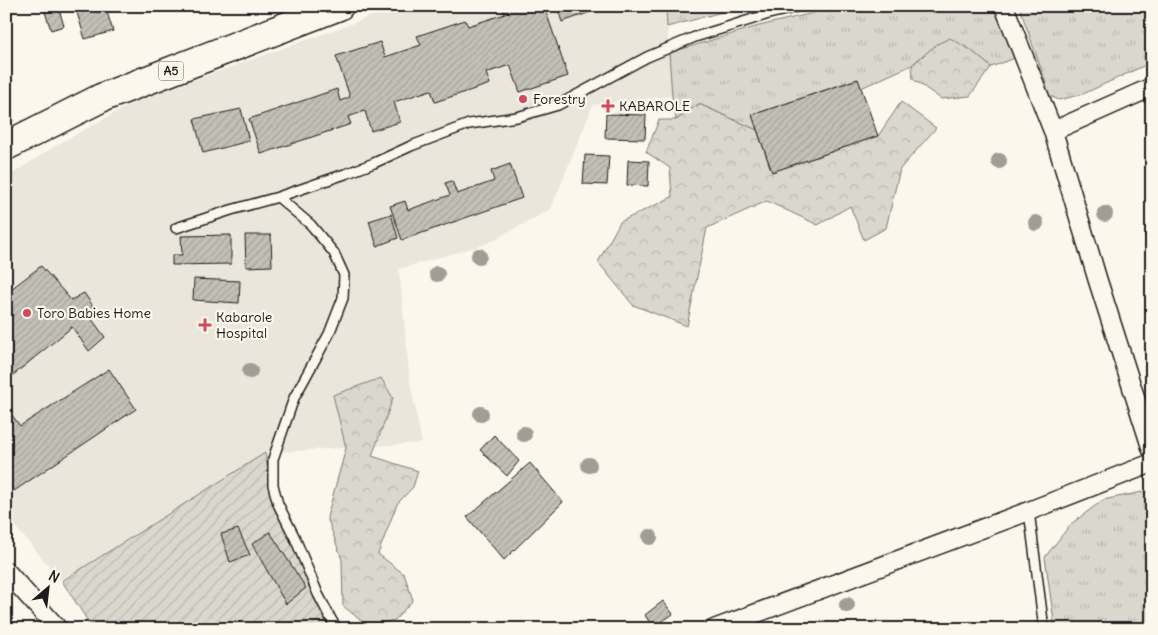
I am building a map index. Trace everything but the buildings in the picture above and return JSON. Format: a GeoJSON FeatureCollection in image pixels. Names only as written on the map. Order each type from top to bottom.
{"type":"FeatureCollection","features":[{"type":"Feature","properties":{"kind":"highway","name":"A5"},"geometry":{"type":"LineString","coordinates":[[6,146],[101,98],[340,6]]}},
{"type":"Feature","properties":{"kind":"street"},"geometry":{"type":"LineString","coordinates":[[1004,6],[1053,131],[1101,291],[1152,450]]}},
{"type":"Feature","properties":{"kind":"street"},"geometry":{"type":"LineString","coordinates":[[1053,131],[1152,87]]}},
{"type":"Feature","properties":{"kind":"street"},"geometry":{"type":"LineString","coordinates":[[714,629],[1152,463]]}},
{"type":"Feature","properties":{"kind":"street"},"geometry":{"type":"LineString","coordinates":[[8,580],[58,629]]}},
{"type":"Feature","properties":{"kind":"lane"},"geometry":{"type":"LineString","coordinates":[[176,228],[278,197],[374,163],[411,146],[469,124],[517,117],[558,105],[647,57],[695,37],[802,6]]}},
{"type":"Feature","properties":{"kind":"lane"},"geometry":{"type":"LineString","coordinates":[[278,197],[311,225],[334,253],[344,275],[343,298],[329,334],[294,398],[273,459],[272,485],[278,504],[295,538],[318,594],[337,629]]}},
{"type":"Feature","properties":{"kind":"lane"},"geometry":{"type":"LineString","coordinates":[[1029,510],[1044,629]]}},
{"type":"Feature","properties":{"kind":"shaded area","name":"Kabarole Hospital"},"geometry":{"type":"Polygon","coordinates":[[[397,6],[666,6],[672,96],[593,105],[551,209],[486,244],[399,269],[410,382],[422,443],[265,453],[62,581],[6,516],[6,178],[55,146],[138,100],[397,6]]]}},
{"type":"Feature","properties":{"kind":"green space"},"geometry":{"type":"Polygon","coordinates":[[[666,6],[744,6],[667,27],[666,6]]]}},
{"type":"Feature","properties":{"kind":"green space"},"geometry":{"type":"Polygon","coordinates":[[[842,6],[993,6],[1015,58],[991,67],[971,50],[923,55],[912,65],[861,88],[857,79],[752,115],[757,130],[699,104],[676,120],[669,53],[755,27],[842,6]]]}},
{"type":"Feature","properties":{"kind":"green space"},"geometry":{"type":"Polygon","coordinates":[[[1019,6],[1152,6],[1152,62],[1083,94],[1059,100],[1048,95],[1045,80],[1019,6]]]}},
{"type":"Feature","properties":{"kind":"green space"},"geometry":{"type":"Polygon","coordinates":[[[950,38],[971,50],[991,67],[970,96],[941,99],[913,79],[912,65],[937,44],[950,38]]]}},
{"type":"Feature","properties":{"kind":"green space"},"geometry":{"type":"Polygon","coordinates":[[[901,102],[936,128],[900,169],[886,228],[864,240],[850,206],[818,225],[767,201],[707,228],[687,326],[633,305],[598,262],[620,222],[672,197],[670,168],[646,152],[659,120],[676,120],[699,104],[757,130],[772,172],[878,136],[901,102]]]}},
{"type":"Feature","properties":{"kind":"green space"},"geometry":{"type":"Polygon","coordinates":[[[381,378],[393,398],[372,456],[418,471],[413,487],[397,504],[378,554],[404,574],[413,600],[395,620],[368,626],[343,606],[342,560],[327,517],[346,448],[333,395],[381,378]]]}},
{"type":"Feature","properties":{"kind":"green space"},"geometry":{"type":"Polygon","coordinates":[[[265,453],[273,500],[300,554],[324,595],[337,629],[93,629],[62,581],[265,453]]]}},
{"type":"Feature","properties":{"kind":"green space"},"geometry":{"type":"Polygon","coordinates":[[[1152,490],[1152,629],[1055,629],[1045,557],[1071,524],[1103,500],[1152,490]]]}},
{"type":"Feature","properties":{"kind":"place","name":"Forestry"},"geometry":{"type":"Point","coordinates":[523,99]}},
{"type":"Feature","properties":{"kind":"place","name":"KABAROLE"},"geometry":{"type":"Point","coordinates":[608,106]}},
{"type":"Feature","properties":{"kind":"place","name":"Toro Babies Home"},"geometry":{"type":"Point","coordinates":[27,313]}},
{"type":"Feature","properties":{"kind":"place","name":"Kabarole Hospital"},"geometry":{"type":"Point","coordinates":[205,325]}}]}
